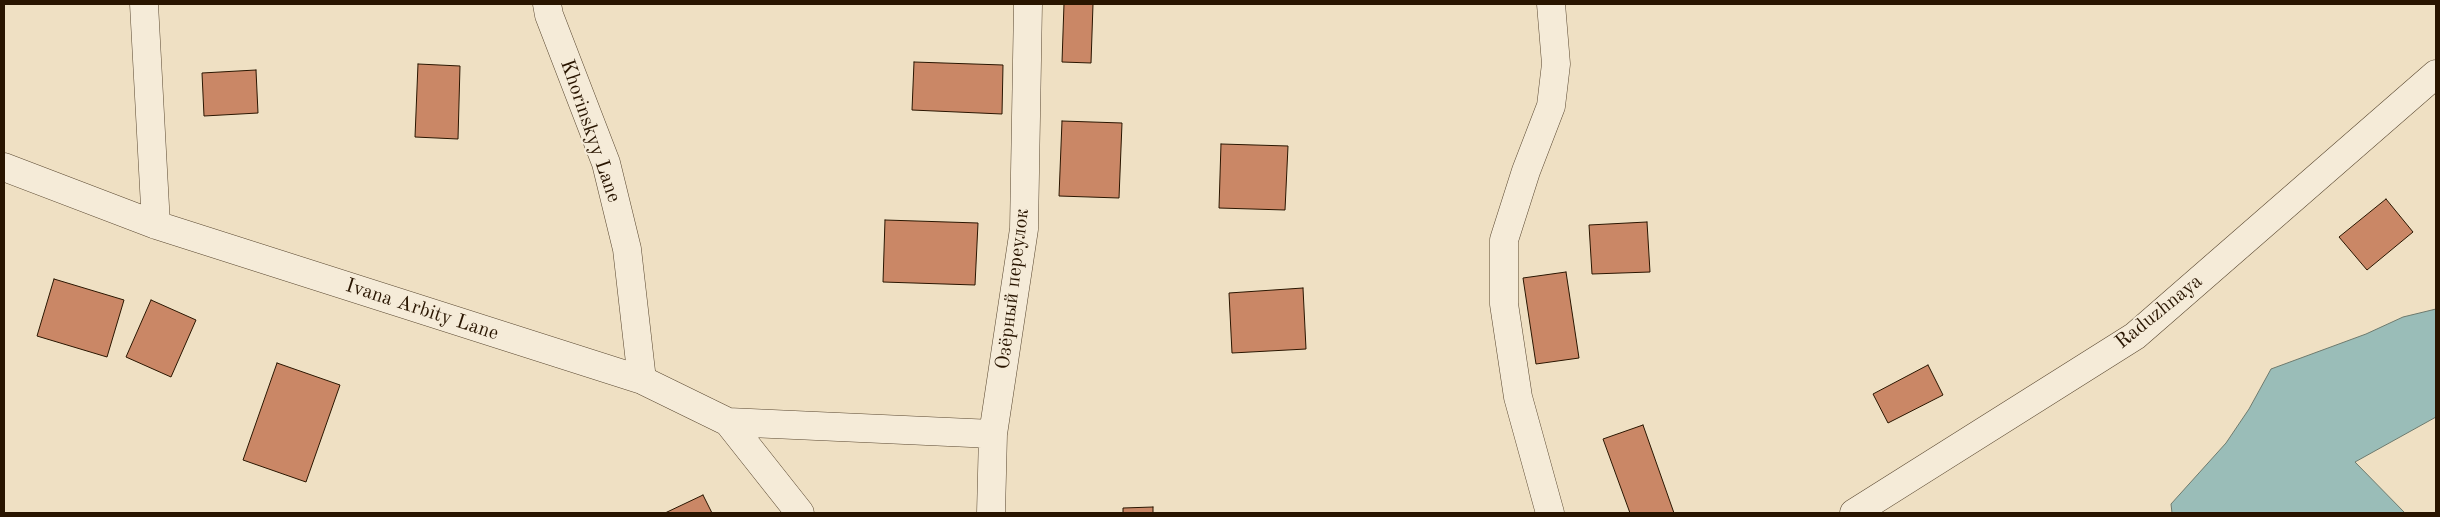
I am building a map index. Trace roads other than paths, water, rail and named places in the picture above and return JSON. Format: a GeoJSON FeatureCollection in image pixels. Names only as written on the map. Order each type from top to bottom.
{"type":"FeatureCollection","features":[{"type":"Feature","properties":{"kind":"street"},"geometry":{"type":"LineString","coordinates":[[144,4],[156,225]]}},
{"type":"Feature","properties":{"kind":"street","name":"Khorinskyy Lane"},"geometry":{"type":"LineString","coordinates":[[547,4],[549,15],[606,163],[627,249],[642,380]]}},
{"type":"Feature","properties":{"kind":"street","name":"Озёрный переулок"},"geometry":{"type":"LineString","coordinates":[[991,513],[993,434],[1024,229],[1028,4]]}},
{"type":"Feature","properties":{"kind":"street"},"geometry":{"type":"LineString","coordinates":[[1550,513],[1518,397],[1504,304],[1504,240],[1526,171],[1551,106],[1556,64],[1551,4]]}},
{"type":"Feature","properties":{"kind":"street","name":"Raduzhnaya"},"geometry":{"type":"LineString","coordinates":[[1854,513],[2135,336],[2436,74]]}},
{"type":"Feature","properties":{"kind":"street","name":"Ivana Arbity Lane"},"geometry":{"type":"LineString","coordinates":[[4,167],[156,225],[642,380],[728,422],[800,513]]}},
{"type":"Feature","properties":{"kind":"street"},"geometry":{"type":"LineString","coordinates":[[728,422],[993,434]]}},
{"type":"Feature","properties":{"kind":"water"},"geometry":{"type":"Polygon","coordinates":[[[2436,309],[2436,417],[2355,462],[2405,513],[2172,513],[2171,504],[2226,443],[2249,409],[2271,369],[2366,334],[2403,317],[2436,309]]]}}]}
